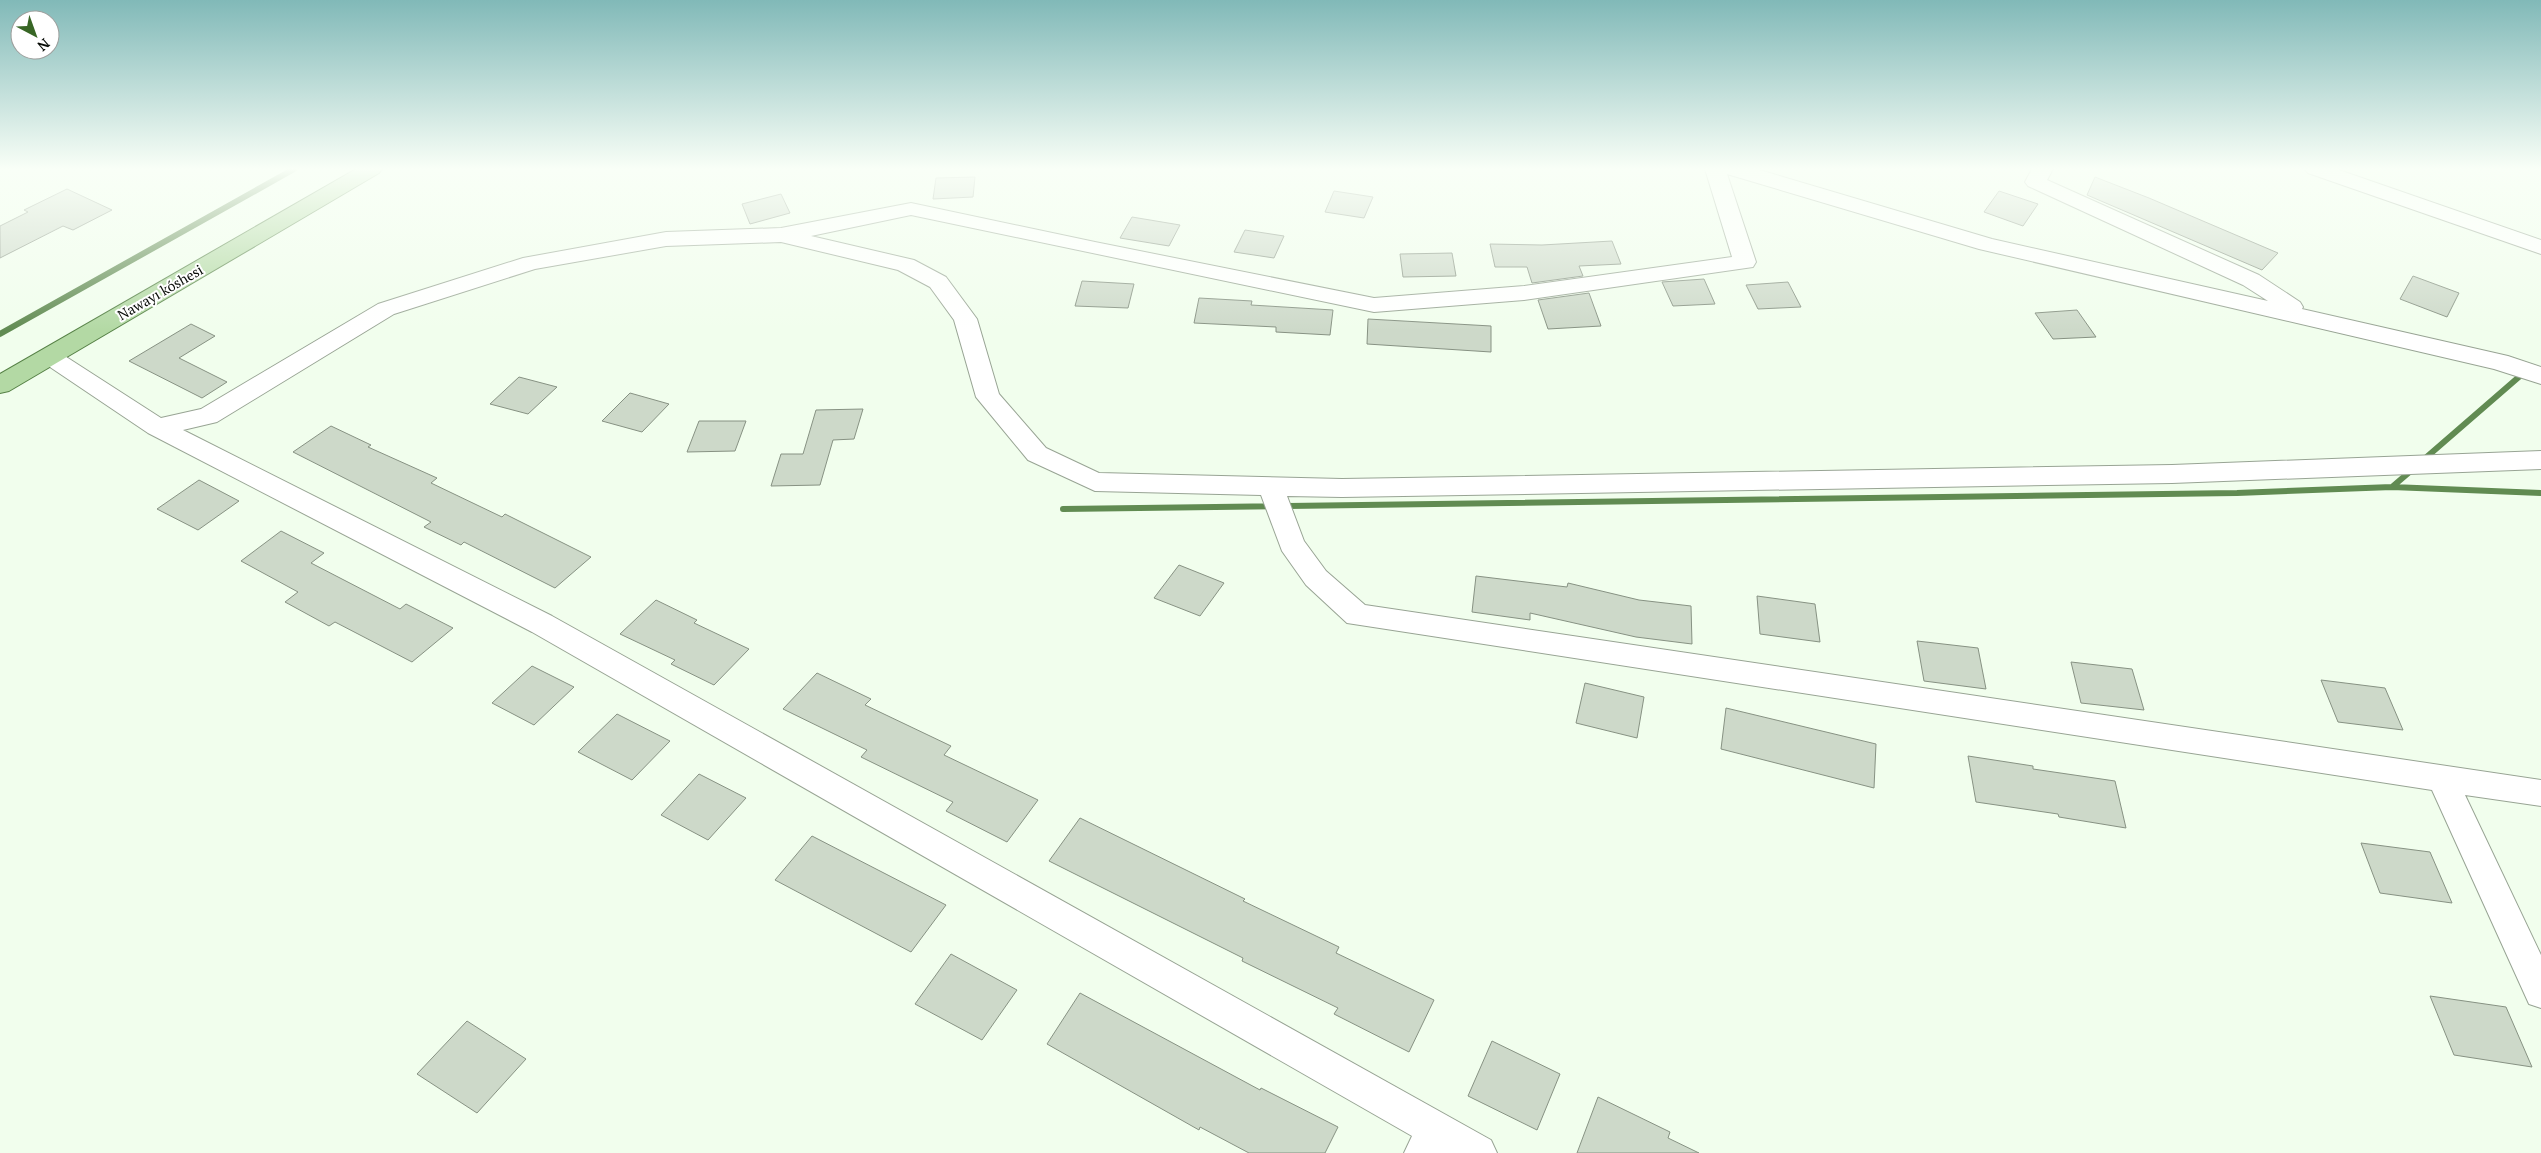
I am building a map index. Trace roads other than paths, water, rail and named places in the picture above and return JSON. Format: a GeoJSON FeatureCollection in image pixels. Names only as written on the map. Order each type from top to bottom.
{"type":"FeatureCollection","features":[{"type":"Feature","properties":{"kind":"main road","name":"Nawayı kóshesi"},"geometry":{"type":"LineString","coordinates":[[0,385],[280,223]]}},
{"type":"Feature","properties":{"kind":"street"},"geometry":{"type":"LineString","coordinates":[[157,427],[208,416],[386,308],[522,266],[666,239],[781,235],[842,223]]}},
{"type":"Feature","properties":{"kind":"street"},"geometry":{"type":"LineString","coordinates":[[975,223],[1104,251],[1374,305],[1524,293],[1745,262],[1732,223]]}},
{"type":"Feature","properties":{"kind":"street"},"geometry":{"type":"LineString","coordinates":[[1914,223],[1987,244],[2500,362],[2541,376]]}},
{"type":"Feature","properties":{"kind":"street"},"geometry":{"type":"LineString","coordinates":[[2125,223],[2251,280],[2306,317]]}},
{"type":"Feature","properties":{"kind":"street"},"geometry":{"type":"LineString","coordinates":[[2470,223],[2541,247]]}},
{"type":"Feature","properties":{"kind":"street"},"geometry":{"type":"LineString","coordinates":[[781,235],[906,265],[938,282],[965,319],[988,397],[1037,454],[1095,482],[1352,488],[2172,474],[2541,460]]}},
{"type":"Feature","properties":{"kind":"street"},"geometry":{"type":"LineString","coordinates":[[49,356],[87,378],[157,427],[542,624],[1429,1141],[1478,1153]]}},
{"type":"Feature","properties":{"kind":"street"},"geometry":{"type":"LineString","coordinates":[[1271,487],[1292,544],[1316,578],[1357,615],[2541,793]]}},
{"type":"Feature","properties":{"kind":"street"},"geometry":{"type":"LineString","coordinates":[[2442,778],[2541,992]]}},
{"type":"Feature","properties":{"kind":"waterway"},"geometry":{"type":"LineString","coordinates":[[0,334],[198,223]]}},
{"type":"Feature","properties":{"kind":"waterway"},"geometry":{"type":"LineString","coordinates":[[2422,461],[2520,376]]}},
{"type":"Feature","properties":{"kind":"waterway"},"geometry":{"type":"LineString","coordinates":[[2392,487],[2413,469]]}},
{"type":"Feature","properties":{"kind":"waterway"},"geometry":{"type":"LineString","coordinates":[[1063,509],[2237,493],[2392,487]]}},
{"type":"Feature","properties":{"kind":"waterway"},"geometry":{"type":"LineString","coordinates":[[2392,487],[2541,493]]}}]}
